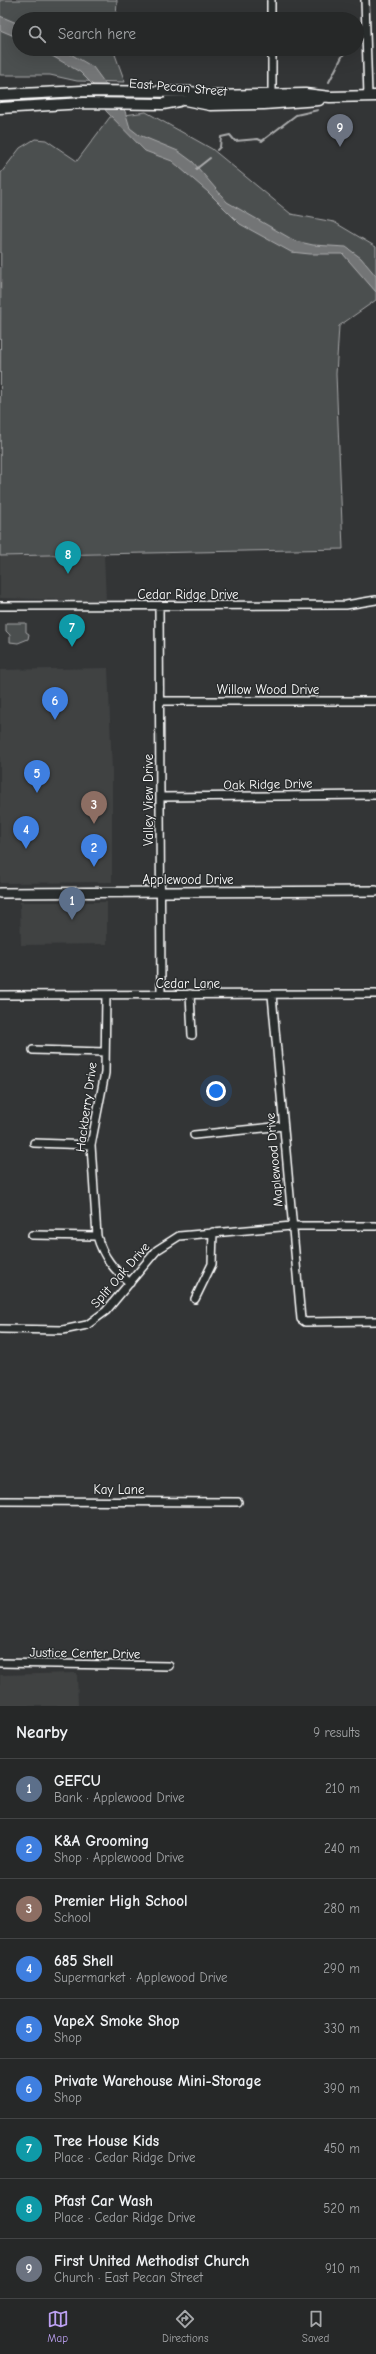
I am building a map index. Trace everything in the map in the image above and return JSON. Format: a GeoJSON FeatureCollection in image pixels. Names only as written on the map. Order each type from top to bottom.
{"type":"FeatureCollection","features":[{"type":"Feature","properties":{"kind":"main road","name":"East Pecan Street"},"geometry":{"type":"LineString","coordinates":[[135,97],[191,92],[211,96],[305,94],[330,97],[372,96]]}},
{"type":"Feature","properties":{"kind":"main road"},"geometry":{"type":"LineString","coordinates":[[0,96],[135,97],[168,103],[184,99],[211,96]]}},
{"type":"Feature","properties":{"kind":"main road"},"geometry":{"type":"LineString","coordinates":[[0,108],[83,97]]}},
{"type":"Feature","properties":{"kind":"main road","name":"East Pecan Street"},"geometry":{"type":"LineString","coordinates":[[184,99],[210,105],[264,104],[317,100],[330,97]]}},
{"type":"Feature","properties":{"kind":"street"},"geometry":{"type":"LineString","coordinates":[[271,0],[271,12]]}},
{"type":"Feature","properties":{"kind":"street"},"geometry":{"type":"LineString","coordinates":[[365,0],[372,96]]}},
{"type":"Feature","properties":{"kind":"street"},"geometry":{"type":"LineString","coordinates":[[272,56],[272,94]]}},
{"type":"Feature","properties":{"kind":"street","name":"Cedar Ridge Drive"},"geometry":{"type":"LineString","coordinates":[[0,606],[346,605],[376,600]]}},
{"type":"Feature","properties":{"kind":"street","name":"Valley View Drive"},"geometry":{"type":"LineString","coordinates":[[159,606],[161,994]]}},
{"type":"Feature","properties":{"kind":"street","name":"Willow Wood Drive"},"geometry":{"type":"LineString","coordinates":[[160,701],[376,701]]}},
{"type":"Feature","properties":{"kind":"street","name":"Oak Ridge Drive"},"geometry":{"type":"LineString","coordinates":[[160,797],[376,795]]}},
{"type":"Feature","properties":{"kind":"street","name":"Applewood Drive"},"geometry":{"type":"LineString","coordinates":[[0,893],[376,891]]}},
{"type":"Feature","properties":{"kind":"street"},"geometry":{"type":"LineString","coordinates":[[190,994],[192,1035]]}},
{"type":"Feature","properties":{"kind":"street","name":"Cedar Lane"},"geometry":{"type":"LineString","coordinates":[[0,995],[376,994]]}},
{"type":"Feature","properties":{"kind":"street","name":"Hackberry Drive"},"geometry":{"type":"LineString","coordinates":[[106,995],[105,1052],[102,1093],[91,1145],[97,1236],[100,1247],[111,1266],[130,1283]]}},
{"type":"Feature","properties":{"kind":"street","name":"Maplewood Drive"},"geometry":{"type":"LineString","coordinates":[[272,995],[300,1319],[305,1322],[376,1321]]}},
{"type":"Feature","properties":{"kind":"street"},"geometry":{"type":"LineString","coordinates":[[33,1050],[105,1052]]}},
{"type":"Feature","properties":{"kind":"street"},"geometry":{"type":"LineString","coordinates":[[194,1135],[283,1126]]}},
{"type":"Feature","properties":{"kind":"street"},"geometry":{"type":"LineString","coordinates":[[34,1143],[91,1145]]}},
{"type":"Feature","properties":{"kind":"street","name":"Split Oak Drive"},"geometry":{"type":"LineString","coordinates":[[0,1329],[63,1330],[80,1328],[106,1311],[163,1244],[179,1236],[292,1226],[376,1226]]}},
{"type":"Feature","properties":{"kind":"street"},"geometry":{"type":"LineString","coordinates":[[195,1299],[212,1264],[213,1232]]}},
{"type":"Feature","properties":{"kind":"street"},"geometry":{"type":"LineString","coordinates":[[32,1235],[97,1236]]}},
{"type":"Feature","properties":{"kind":"street","name":"Kay Lane"},"geometry":{"type":"LineString","coordinates":[[0,1501],[238,1502]]}},
{"type":"Feature","properties":{"kind":"street","name":"Justice Center Drive"},"geometry":{"type":"LineString","coordinates":[[0,1663],[169,1666]]}},
{"type":"Feature","properties":{"kind":"shaded area"},"geometry":{"type":"Polygon","coordinates":[[[0,0],[117,0],[116,12],[12,12],[12,56],[116,56],[125,82],[77,81],[50,75],[0,75],[0,0]]]}},
{"type":"Feature","properties":{"kind":"shaded area"},"geometry":{"type":"Polygon","coordinates":[[[0,16],[12,21],[12,35],[0,30],[0,16]]]}},
{"type":"Feature","properties":{"kind":"shaded area"},"geometry":{"type":"Polygon","coordinates":[[[52,56],[74,56],[93,67],[125,111],[130,128],[139,135],[178,151],[193,162],[227,202],[295,241],[313,245],[346,247],[361,258],[376,276],[376,292],[343,254],[310,254],[291,252],[240,224],[208,192],[172,161],[145,151],[106,111],[93,85],[80,72],[52,56]]]}},
{"type":"Feature","properties":{"kind":"shaded area"},"geometry":{"type":"Polygon","coordinates":[[[146,112],[212,149],[291,214],[334,222],[376,247],[376,300],[339,326],[336,374],[343,549],[0,556],[1,173],[20,148],[35,139],[46,140],[77,161],[110,117],[146,112]]]}},
{"type":"Feature","properties":{"kind":"shaded area"},"geometry":{"type":"Polygon","coordinates":[[[104,555],[106,601],[0,598],[0,556],[104,555]]]}},
{"type":"Feature","properties":{"kind":"shaded area"},"geometry":{"type":"Polygon","coordinates":[[[6,623],[26,623],[26,632],[29,634],[28,639],[18,643],[10,642],[10,635],[6,631],[6,623]]]}},
{"type":"Feature","properties":{"kind":"shaded area"},"geometry":{"type":"Polygon","coordinates":[[[108,668],[112,771],[112,882],[0,883],[0,670],[108,668]]]}},
{"type":"Feature","properties":{"kind":"shaded area"},"geometry":{"type":"Polygon","coordinates":[[[20,902],[107,902],[107,944],[21,945],[20,902]]]}},
{"type":"Feature","properties":{"kind":"shaded area"},"geometry":{"type":"Polygon","coordinates":[[[77,1673],[78,1706],[0,1706],[0,1675],[77,1673]]]}},
{"type":"Feature","properties":{"kind":"waterway"},"geometry":{"type":"LineString","coordinates":[[329,82],[342,56]]}},
{"type":"Feature","properties":{"kind":"waterway"},"geometry":{"type":"LineString","coordinates":[[217,150],[220,147],[221,137],[230,135],[235,141],[258,139],[262,141],[296,115],[318,110]]}},
{"type":"Feature","properties":{"kind":"waterway"},"geometry":{"type":"LineString","coordinates":[[196,169],[210,158]]}},
{"type":"Feature","properties":{"kind":"place","name":"First United Methodist Church"},"geometry":{"type":"Point","coordinates":[340,147]}},
{"type":"Feature","properties":{"kind":"place","name":"Pfast Car Wash"},"geometry":{"type":"Point","coordinates":[68,574]}},
{"type":"Feature","properties":{"kind":"place","name":"Tree House Kids"},"geometry":{"type":"Point","coordinates":[72,647]}},
{"type":"Feature","properties":{"kind":"place","name":"Private Warehouse Mini-Storage"},"geometry":{"type":"Point","coordinates":[55,720]}},
{"type":"Feature","properties":{"kind":"place","name":"VapeX Smoke Shop"},"geometry":{"type":"Point","coordinates":[37,793]}},
{"type":"Feature","properties":{"kind":"place","name":"Premier High School"},"geometry":{"type":"Point","coordinates":[94,824]}},
{"type":"Feature","properties":{"kind":"place","name":"685 Shell"},"geometry":{"type":"Point","coordinates":[26,849]}},
{"type":"Feature","properties":{"kind":"place","name":"K&A Grooming"},"geometry":{"type":"Point","coordinates":[94,867]}},
{"type":"Feature","properties":{"kind":"place","name":"GEFCU"},"geometry":{"type":"Point","coordinates":[72,920]}}]}
